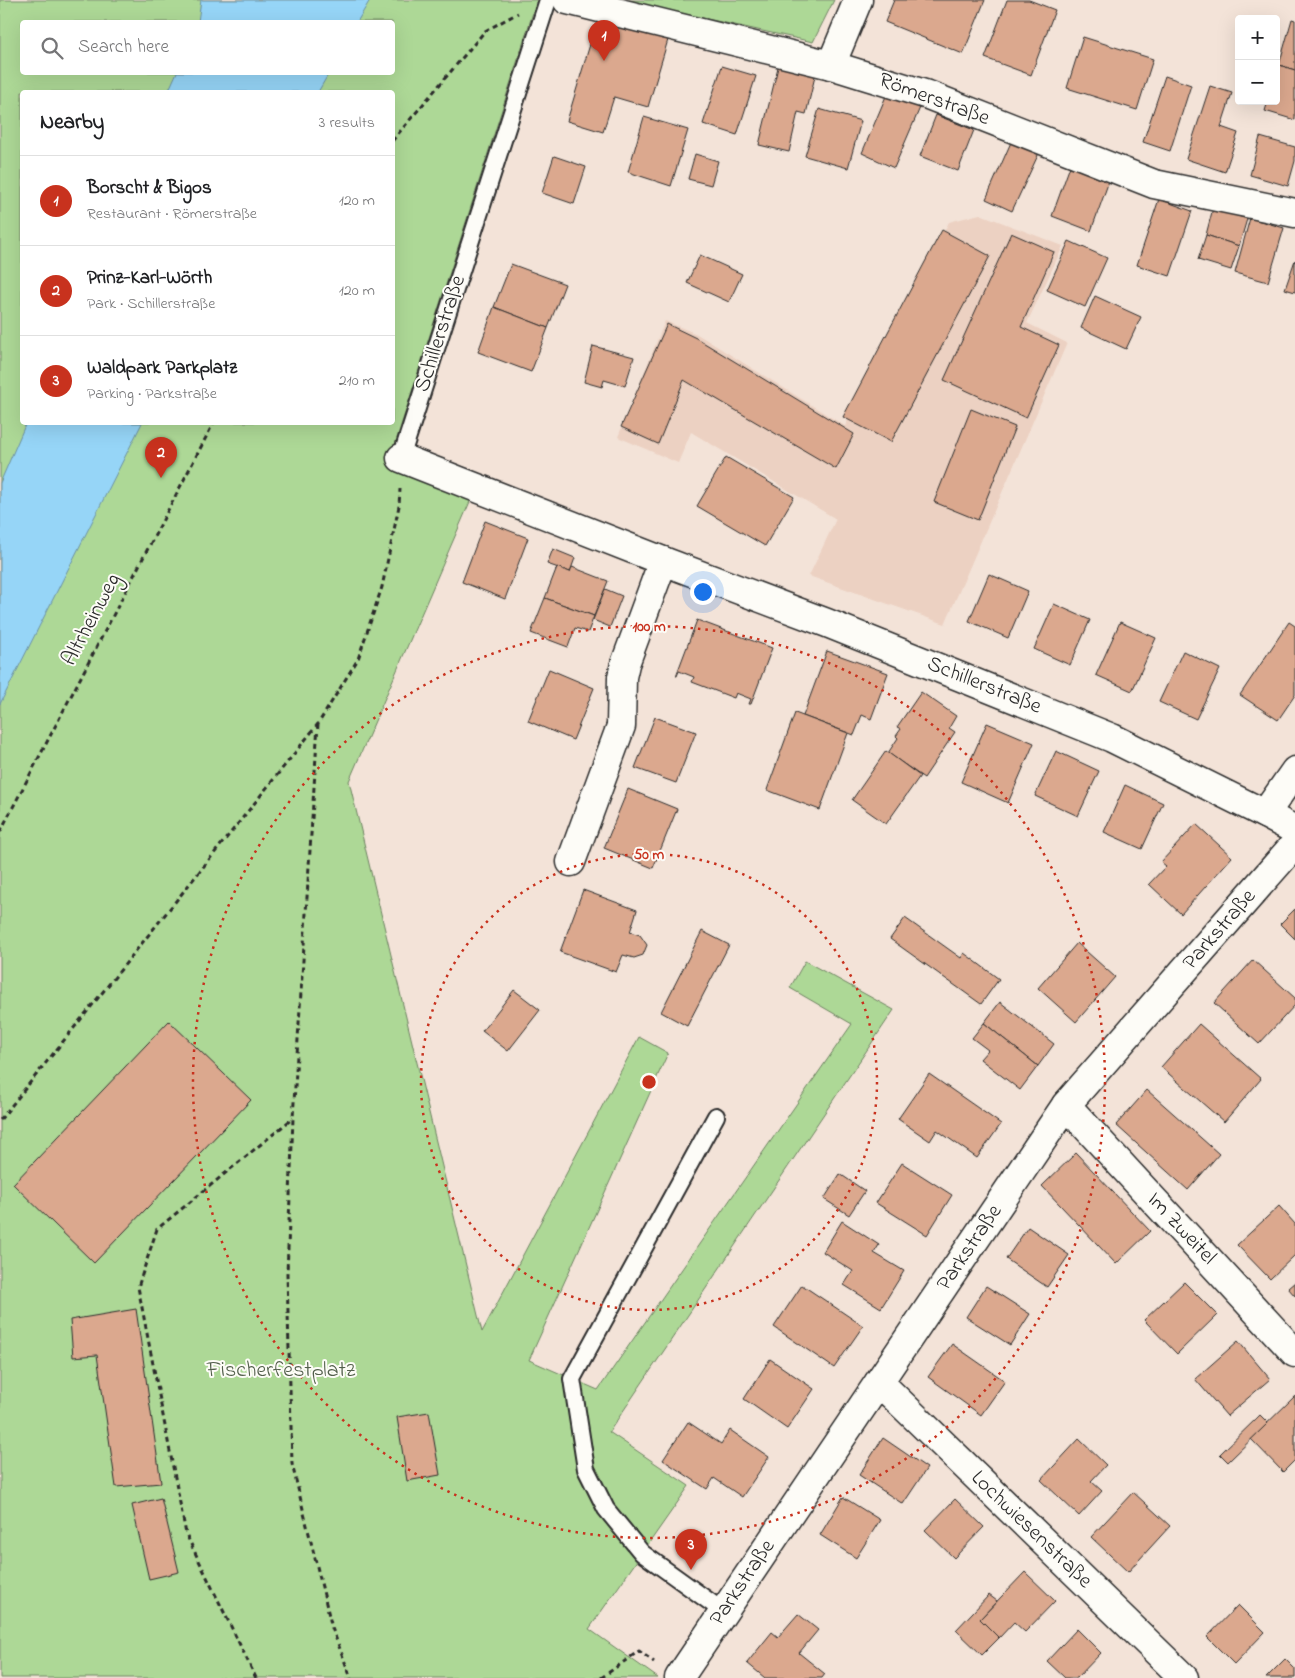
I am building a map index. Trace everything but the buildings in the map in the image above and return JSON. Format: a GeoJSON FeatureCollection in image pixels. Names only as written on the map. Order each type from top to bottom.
{"type":"FeatureCollection","features":[{"type":"Feature","properties":{"kind":"street","name":"Römerstraße"},"geometry":{"type":"LineString","coordinates":[[567,0],[831,65],[928,95],[1154,184],[1295,213]]}},
{"type":"Feature","properties":{"kind":"street"},"geometry":{"type":"LineString","coordinates":[[831,65],[858,0]]}},
{"type":"Feature","properties":{"kind":"street","name":"Schillerstraße"},"geometry":{"type":"LineString","coordinates":[[402,458],[663,561],[827,622],[1112,738],[1295,830]]}},
{"type":"Feature","properties":{"kind":"street"},"geometry":{"type":"LineString","coordinates":[[571,862],[621,726],[622,678],[625,664],[663,561]]}},
{"type":"Feature","properties":{"kind":"street"},"geometry":{"type":"LineString","coordinates":[[1265,814],[1295,771]]}},
{"type":"Feature","properties":{"kind":"street","name":"Parkstraße"},"geometry":{"type":"LineString","coordinates":[[670,1673],[724,1612],[1066,1105],[1295,844]]}},
{"type":"Feature","properties":{"kind":"street","name":"Im Zweitel"},"geometry":{"type":"LineString","coordinates":[[1066,1105],[1295,1353]]}},
{"type":"Feature","properties":{"kind":"street","name":"Lochwiesenstraße"},"geometry":{"type":"LineString","coordinates":[[879,1382],[1184,1678]]}},
{"type":"Feature","properties":{"kind":"lane","name":"Schillerstraße"},"geometry":{"type":"LineString","coordinates":[[402,458],[548,0]]}},
{"type":"Feature","properties":{"kind":"lane"},"geometry":{"type":"LineString","coordinates":[[716,1116],[572,1378],[586,1469],[606,1509],[642,1553],[724,1612]]}},
{"type":"Feature","properties":{"kind":"path"},"geometry":{"type":"LineString","coordinates":[[395,137],[484,31],[525,9]]}},
{"type":"Feature","properties":{"kind":"path","name":"Altrheinweg"},"geometry":{"type":"LineString","coordinates":[[0,832],[212,425]]}},
{"type":"Feature","properties":{"kind":"path"},"geometry":{"type":"LineString","coordinates":[[0,1120],[318,724],[358,659],[382,587],[399,506],[402,458]]}},
{"type":"Feature","properties":{"kind":"path"},"geometry":{"type":"LineString","coordinates":[[318,724],[293,1118],[287,1274],[292,1464],[332,1628],[351,1678]]}},
{"type":"Feature","properties":{"kind":"path"},"geometry":{"type":"LineString","coordinates":[[256,1678],[186,1534],[138,1287],[157,1229],[293,1118]]}},
{"type":"Feature","properties":{"kind":"path"},"geometry":{"type":"LineString","coordinates":[[601,1678],[639,1651],[670,1673]]}},
{"type":"Feature","properties":{"kind":"shaded area"},"geometry":{"type":"Polygon","coordinates":[[[980,214],[1063,246],[1027,323],[1067,343],[945,624],[809,576],[836,519],[691,432],[678,463],[618,437],[665,321],[697,334],[845,426],[949,222],[980,214]]]}},
{"type":"Feature","properties":{"kind":"green space","name":"Fischerfestplatz"},"geometry":{"type":"Polygon","coordinates":[[[0,0],[537,0],[389,463],[472,497],[349,781],[482,1332],[639,1037],[668,1053],[529,1360],[598,1390],[852,1024],[790,988],[805,961],[894,1010],[609,1432],[689,1486],[589,1629],[658,1678],[0,1678],[0,0]]]}},
{"type":"Feature","properties":{"kind":"green space"},"geometry":{"type":"Polygon","coordinates":[[[620,0],[834,0],[813,42],[620,0]]]}},
{"type":"Feature","properties":{"kind":"water"},"geometry":{"type":"Polygon","coordinates":[[[201,0],[370,0],[358,20],[198,20],[201,0]]]}},
{"type":"Feature","properties":{"kind":"water"},"geometry":{"type":"Polygon","coordinates":[[[176,75],[328,75],[319,90],[169,90],[176,75]]]}},
{"type":"Feature","properties":{"kind":"water"},"geometry":{"type":"Polygon","coordinates":[[[25,425],[141,425],[0,704],[0,483],[25,425]]]}},
{"type":"Feature","properties":{"kind":"place","name":"Borscht & Bigos"},"geometry":{"type":"Point","coordinates":[604,61]}},
{"type":"Feature","properties":{"kind":"place","name":"Prinz-Karl-Wörth"},"geometry":{"type":"Point","coordinates":[161,478]}},
{"type":"Feature","properties":{"kind":"place","name":"Waldpark Parkplatz"},"geometry":{"type":"Point","coordinates":[691,1570]}}]}
